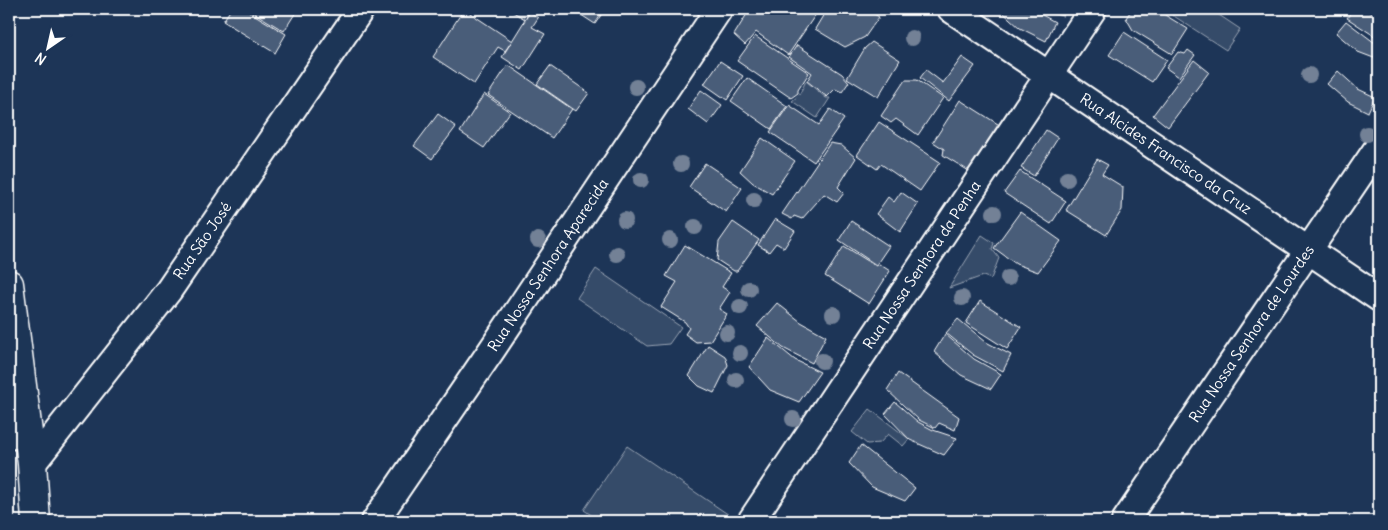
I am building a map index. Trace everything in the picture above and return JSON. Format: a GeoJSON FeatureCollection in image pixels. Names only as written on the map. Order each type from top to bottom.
{"type":"FeatureCollection","features":[{"type":"Feature","properties":{"kind":"street","name":"Rua São José"},"geometry":{"type":"LineString","coordinates":[[32,464],[169,290],[361,9]]}},
{"type":"Feature","properties":{"kind":"street","name":"Rua Nossa Senhora Aparecida"},"geometry":{"type":"LineString","coordinates":[[375,521],[494,348],[719,9]]}},
{"type":"Feature","properties":{"kind":"street","name":"Rua Alcides Francisco da Cruz"},"geometry":{"type":"LineString","coordinates":[[951,9],[1379,298]]}},
{"type":"Feature","properties":{"kind":"street","name":"Rua Nossa Senhora da Penha"},"geometry":{"type":"LineString","coordinates":[[751,521],[1093,9]]}},
{"type":"Feature","properties":{"kind":"street","name":"Rua Nossa Senhora de Lourdes"},"geometry":{"type":"LineString","coordinates":[[1125,521],[1379,146]]}},
{"type":"Feature","properties":{"kind":"street"},"geometry":{"type":"LineString","coordinates":[[9,284],[18,434],[32,464],[36,521]]}},
{"type":"Feature","properties":{"kind":"shaded area"},"geometry":{"type":"Polygon","coordinates":[[[1163,9],[1210,9],[1240,29],[1226,50],[1163,9]]]}},
{"type":"Feature","properties":{"kind":"shaded area"},"geometry":{"type":"Polygon","coordinates":[[[806,81],[826,98],[830,98],[817,118],[792,101],[799,95],[806,81]]]}},
{"type":"Feature","properties":{"kind":"shaded area"},"geometry":{"type":"Polygon","coordinates":[[[982,235],[994,243],[992,249],[999,258],[991,279],[983,276],[949,288],[982,235]]]}},
{"type":"Feature","properties":{"kind":"shaded area"},"geometry":{"type":"Polygon","coordinates":[[[596,269],[681,327],[669,344],[647,346],[577,298],[596,269]]]}},
{"type":"Feature","properties":{"kind":"shaded area"},"geometry":{"type":"Polygon","coordinates":[[[870,409],[909,439],[903,446],[888,434],[880,443],[867,444],[852,432],[870,409]]]}},
{"type":"Feature","properties":{"kind":"shaded area"},"geometry":{"type":"Polygon","coordinates":[[[627,446],[735,519],[733,521],[600,521],[584,510],[627,446]]]}},
{"type":"Feature","properties":{"kind":"building"},"geometry":{"type":"Polygon","coordinates":[[[231,9],[245,9],[286,34],[275,53],[223,21],[231,9]]]}},
{"type":"Feature","properties":{"kind":"building"},"geometry":{"type":"Polygon","coordinates":[[[248,9],[290,9],[296,12],[284,31],[248,9]]]}},
{"type":"Feature","properties":{"kind":"building"},"geometry":{"type":"Polygon","coordinates":[[[464,9],[512,41],[505,51],[498,47],[474,84],[433,57],[464,9]]]}},
{"type":"Feature","properties":{"kind":"building"},"geometry":{"type":"Polygon","coordinates":[[[508,9],[531,9],[525,19],[508,9]]]}},
{"type":"Feature","properties":{"kind":"building"},"geometry":{"type":"Polygon","coordinates":[[[572,9],[605,9],[595,24],[572,9]]]}},
{"type":"Feature","properties":{"kind":"building"},"geometry":{"type":"Polygon","coordinates":[[[750,9],[809,9],[816,14],[788,55],[756,32],[745,45],[734,35],[750,9]]]}},
{"type":"Feature","properties":{"kind":"building"},"geometry":{"type":"Polygon","coordinates":[[[827,9],[867,9],[879,17],[865,37],[845,47],[815,29],[827,9]]]}},
{"type":"Feature","properties":{"kind":"building"},"geometry":{"type":"Polygon","coordinates":[[[999,9],[1031,9],[1055,22],[1046,41],[1020,28],[999,9]]]}},
{"type":"Feature","properties":{"kind":"building"},"geometry":{"type":"Polygon","coordinates":[[[1034,9],[1068,9],[1063,16],[1034,9]]]}},
{"type":"Feature","properties":{"kind":"building"},"geometry":{"type":"Polygon","coordinates":[[[1132,9],[1155,9],[1188,29],[1172,54],[1133,30],[1126,18],[1132,9]]]}},
{"type":"Feature","properties":{"kind":"building"},"geometry":{"type":"Polygon","coordinates":[[[1353,9],[1365,9],[1379,18],[1379,39],[1347,18],[1353,9]]]}},
{"type":"Feature","properties":{"kind":"building"},"geometry":{"type":"Polygon","coordinates":[[[530,12],[538,18],[532,27],[545,34],[522,70],[502,57],[530,12]]]}},
{"type":"Feature","properties":{"kind":"building"},"geometry":{"type":"Polygon","coordinates":[[[1346,21],[1379,46],[1379,60],[1358,52],[1336,33],[1346,21]]]}},
{"type":"Feature","properties":{"kind":"building"},"geometry":{"type":"Polygon","coordinates":[[[1124,32],[1167,60],[1152,82],[1109,55],[1124,32]]]}},
{"type":"Feature","properties":{"kind":"building"},"geometry":{"type":"Polygon","coordinates":[[[755,36],[809,73],[798,93],[791,98],[737,61],[755,36]]]}},
{"type":"Feature","properties":{"kind":"building"},"geometry":{"type":"Polygon","coordinates":[[[872,42],[900,60],[878,97],[847,78],[865,48],[872,42]]]}},
{"type":"Feature","properties":{"kind":"building"},"geometry":{"type":"Polygon","coordinates":[[[797,45],[842,74],[849,82],[842,92],[835,89],[827,97],[807,81],[812,73],[789,57],[797,45]]]}},
{"type":"Feature","properties":{"kind":"building"},"geometry":{"type":"Polygon","coordinates":[[[1188,50],[1195,55],[1179,77],[1166,68],[1178,52],[1185,54],[1188,50]]]}},
{"type":"Feature","properties":{"kind":"building"},"geometry":{"type":"Polygon","coordinates":[[[962,57],[975,66],[949,101],[920,78],[926,70],[943,83],[962,57]]]}},
{"type":"Feature","properties":{"kind":"building"},"geometry":{"type":"Polygon","coordinates":[[[1194,60],[1209,72],[1168,127],[1153,115],[1194,60]]]}},
{"type":"Feature","properties":{"kind":"building"},"geometry":{"type":"Polygon","coordinates":[[[720,61],[743,76],[727,100],[704,84],[720,61]]]}},
{"type":"Feature","properties":{"kind":"building"},"geometry":{"type":"Polygon","coordinates":[[[508,65],[572,109],[552,138],[488,95],[508,65]]]}},
{"type":"Feature","properties":{"kind":"building"},"geometry":{"type":"Polygon","coordinates":[[[550,66],[589,93],[576,111],[537,84],[550,66]]]}},
{"type":"Feature","properties":{"kind":"building"},"geometry":{"type":"Polygon","coordinates":[[[1338,71],[1358,89],[1375,97],[1368,112],[1348,102],[1327,84],[1338,71]]]}},
{"type":"Feature","properties":{"kind":"building"},"geometry":{"type":"Polygon","coordinates":[[[747,78],[787,106],[771,129],[731,101],[747,78]]]}},
{"type":"Feature","properties":{"kind":"building"},"geometry":{"type":"Polygon","coordinates":[[[905,80],[917,80],[943,98],[918,135],[896,119],[891,123],[881,116],[905,80]]]}},
{"type":"Feature","properties":{"kind":"building"},"geometry":{"type":"Polygon","coordinates":[[[701,90],[722,105],[708,124],[688,109],[701,90]]]}},
{"type":"Feature","properties":{"kind":"building"},"geometry":{"type":"Polygon","coordinates":[[[484,94],[510,112],[484,148],[460,132],[484,94]]]}},
{"type":"Feature","properties":{"kind":"building"},"geometry":{"type":"Polygon","coordinates":[[[960,100],[1001,126],[974,169],[969,171],[943,155],[944,149],[933,142],[960,100]]]}},
{"type":"Feature","properties":{"kind":"building"},"geometry":{"type":"Polygon","coordinates":[[[789,105],[819,125],[830,109],[844,119],[814,162],[770,132],[789,105]]]}},
{"type":"Feature","properties":{"kind":"building"},"geometry":{"type":"Polygon","coordinates":[[[438,114],[456,127],[432,159],[414,146],[438,114]]]}},
{"type":"Feature","properties":{"kind":"building"},"geometry":{"type":"Polygon","coordinates":[[[879,122],[940,162],[920,191],[881,164],[877,169],[857,155],[879,122]]]}},
{"type":"Feature","properties":{"kind":"building"},"geometry":{"type":"Polygon","coordinates":[[[1046,130],[1058,138],[1034,176],[1021,168],[1046,130]]]}},
{"type":"Feature","properties":{"kind":"building"},"geometry":{"type":"Polygon","coordinates":[[[762,138],[795,161],[772,194],[753,183],[740,171],[762,138]]]}},
{"type":"Feature","properties":{"kind":"building"},"geometry":{"type":"Polygon","coordinates":[[[830,143],[841,145],[856,158],[838,187],[844,193],[837,202],[824,194],[802,219],[794,216],[792,219],[782,214],[830,143]]]}},
{"type":"Feature","properties":{"kind":"building"},"geometry":{"type":"Polygon","coordinates":[[[1097,159],[1108,165],[1102,174],[1123,187],[1122,210],[1106,235],[1066,210],[1097,159]]]}},
{"type":"Feature","properties":{"kind":"building"},"geometry":{"type":"Polygon","coordinates":[[[705,163],[742,188],[726,212],[689,187],[705,163]]]}},
{"type":"Feature","properties":{"kind":"building"},"geometry":{"type":"Polygon","coordinates":[[[1020,171],[1066,201],[1051,224],[1004,193],[1020,171]]]}},
{"type":"Feature","properties":{"kind":"building"},"geometry":{"type":"Polygon","coordinates":[[[901,192],[918,204],[900,232],[876,214],[888,197],[894,202],[901,192]]]}},
{"type":"Feature","properties":{"kind":"building"},"geometry":{"type":"Polygon","coordinates":[[[1020,212],[1061,241],[1038,272],[1016,264],[994,248],[1020,212]]]}},
{"type":"Feature","properties":{"kind":"building"},"geometry":{"type":"Polygon","coordinates":[[[775,219],[795,231],[784,248],[776,243],[769,252],[758,245],[775,219]]]}},
{"type":"Feature","properties":{"kind":"building"},"geometry":{"type":"Polygon","coordinates":[[[851,221],[889,246],[876,265],[839,240],[851,221]]]}},
{"type":"Feature","properties":{"kind":"building"},"geometry":{"type":"Polygon","coordinates":[[[733,222],[759,240],[737,271],[717,260],[719,242],[733,222]]]}},
{"type":"Feature","properties":{"kind":"building"},"geometry":{"type":"Polygon","coordinates":[[[685,245],[731,273],[722,287],[730,292],[719,309],[727,314],[710,341],[696,342],[685,334],[689,328],[685,322],[661,307],[677,282],[666,276],[685,245]]]}},
{"type":"Feature","properties":{"kind":"building"},"geometry":{"type":"Polygon","coordinates":[[[844,246],[876,266],[879,264],[890,271],[869,304],[825,276],[844,246]]]}},
{"type":"Feature","properties":{"kind":"building"},"geometry":{"type":"Polygon","coordinates":[[[980,301],[1021,327],[1007,349],[966,323],[980,301]]]}},
{"type":"Feature","properties":{"kind":"building"},"geometry":{"type":"Polygon","coordinates":[[[777,303],[801,322],[826,336],[812,363],[783,348],[757,326],[777,303]]]}},
{"type":"Feature","properties":{"kind":"building"},"geometry":{"type":"Polygon","coordinates":[[[958,319],[986,342],[1011,355],[1003,371],[973,355],[946,333],[958,319]]]}},
{"type":"Feature","properties":{"kind":"building"},"geometry":{"type":"Polygon","coordinates":[[[945,334],[974,359],[1001,374],[991,389],[961,375],[934,352],[945,334]]]}},
{"type":"Feature","properties":{"kind":"building"},"geometry":{"type":"Polygon","coordinates":[[[768,338],[795,360],[820,372],[799,402],[770,390],[749,367],[768,338]]]}},
{"type":"Feature","properties":{"kind":"building"},"geometry":{"type":"Polygon","coordinates":[[[708,345],[725,356],[728,365],[714,393],[699,386],[689,376],[708,345]]]}},
{"type":"Feature","properties":{"kind":"building"},"geometry":{"type":"Polygon","coordinates":[[[898,373],[959,417],[955,430],[939,423],[935,428],[919,420],[887,390],[898,373]]]}},
{"type":"Feature","properties":{"kind":"building"},"geometry":{"type":"Polygon","coordinates":[[[895,402],[918,422],[933,430],[957,438],[944,455],[910,440],[885,414],[895,402]]]}},
{"type":"Feature","properties":{"kind":"building"},"geometry":{"type":"Polygon","coordinates":[[[861,445],[915,488],[905,501],[872,487],[849,463],[861,445]]]}}]}
